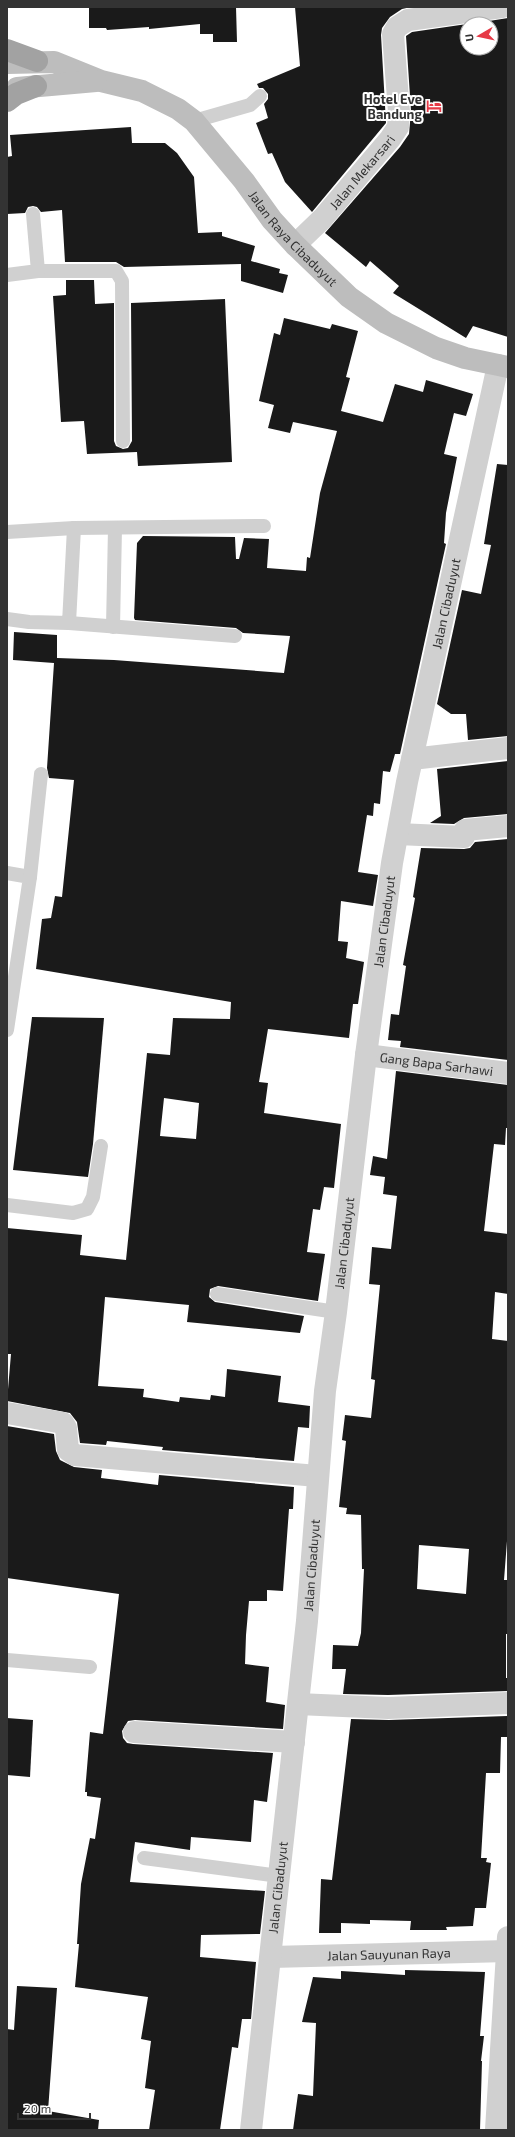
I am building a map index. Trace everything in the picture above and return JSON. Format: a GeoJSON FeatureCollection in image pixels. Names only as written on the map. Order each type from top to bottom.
{"type":"FeatureCollection","features":[{"type":"Feature","properties":{"kind":"highway"},"geometry":{"type":"LineString","coordinates":[[7,50],[37,61]]}},
{"type":"Feature","properties":{"kind":"highway"},"geometry":{"type":"LineString","coordinates":[[7,101],[16,94],[36,86]]}},
{"type":"Feature","properties":{"kind":"main road","name":"Jalan Raya Cibaduyut"},"geometry":{"type":"LineString","coordinates":[[7,63],[37,61],[54,62],[101,81],[142,91],[178,109],[194,121],[244,181],[272,220],[295,245],[349,297],[386,322],[436,348],[465,358],[503,366]]}},
{"type":"Feature","properties":{"kind":"main road","name":"Jalan Raya Cibaduyut"},"geometry":{"type":"LineString","coordinates":[[7,88],[101,81]]}},
{"type":"Feature","properties":{"kind":"street","name":"Jalan Mekarsari"},"geometry":{"type":"LineString","coordinates":[[295,245],[332,208],[390,139],[398,126],[399,112],[393,34],[397,27],[408,20],[502,7]]}},
{"type":"Feature","properties":{"kind":"street","name":"Jalan Cibaduyut"},"geometry":{"type":"LineString","coordinates":[[251,2130],[307,1621],[317,1476],[325,1391],[336,1312],[366,1055],[398,834],[412,759],[503,366]]}},
{"type":"Feature","properties":{"kind":"street"},"geometry":{"type":"LineString","coordinates":[[412,759],[508,748]]}},
{"type":"Feature","properties":{"kind":"street"},"geometry":{"type":"LineString","coordinates":[[398,834],[464,837],[465,830],[508,826]]}},
{"type":"Feature","properties":{"kind":"street","name":"Gang Bapa Sarhawi"},"geometry":{"type":"LineString","coordinates":[[366,1055],[508,1073]]}},
{"type":"Feature","properties":{"kind":"street"},"geometry":{"type":"LineString","coordinates":[[7,1413],[63,1423],[66,1428],[68,1450],[75,1455],[317,1476]]}},
{"type":"Feature","properties":{"kind":"street"},"geometry":{"type":"LineString","coordinates":[[298,1704],[388,1708],[508,1703]]}},
{"type":"Feature","properties":{"kind":"street"},"geometry":{"type":"LineString","coordinates":[[134,1732],[294,1742]]}},
{"type":"Feature","properties":{"kind":"street"},"geometry":{"type":"LineString","coordinates":[[496,2130],[508,1947]]}},
{"type":"Feature","properties":{"kind":"street","name":"Jalan Sauyunan Raya"},"geometry":{"type":"LineString","coordinates":[[271,1957],[508,1947]]}},
{"type":"Feature","properties":{"kind":"lane"},"geometry":{"type":"LineString","coordinates":[[194,121],[250,105],[260,96]]}},
{"type":"Feature","properties":{"kind":"lane"},"geometry":{"type":"LineString","coordinates":[[34,214],[38,271]]}},
{"type":"Feature","properties":{"kind":"lane"},"geometry":{"type":"LineString","coordinates":[[7,275],[38,271],[116,271],[122,281],[123,441]]}},
{"type":"Feature","properties":{"kind":"lane"},"geometry":{"type":"LineString","coordinates":[[7,532],[74,528],[264,526]]}},
{"type":"Feature","properties":{"kind":"lane"},"geometry":{"type":"LineString","coordinates":[[69,623],[74,528]]}},
{"type":"Feature","properties":{"kind":"lane"},"geometry":{"type":"LineString","coordinates":[[113,627],[115,528]]}},
{"type":"Feature","properties":{"kind":"lane"},"geometry":{"type":"LineString","coordinates":[[7,619],[29,622],[69,623],[235,636]]}},
{"type":"Feature","properties":{"kind":"lane"},"geometry":{"type":"LineString","coordinates":[[7,1030],[30,877],[41,774]]}},
{"type":"Feature","properties":{"kind":"lane"},"geometry":{"type":"LineString","coordinates":[[7,873],[30,877]]}},
{"type":"Feature","properties":{"kind":"lane"},"geometry":{"type":"LineString","coordinates":[[7,1206],[73,1214],[87,1208],[93,1197],[101,1146]]}},
{"type":"Feature","properties":{"kind":"lane"},"geometry":{"type":"LineString","coordinates":[[217,1294],[336,1312]]}},
{"type":"Feature","properties":{"kind":"lane"},"geometry":{"type":"LineString","coordinates":[[7,1660],[90,1667]]}},
{"type":"Feature","properties":{"kind":"lane"},"geometry":{"type":"LineString","coordinates":[[144,1858],[279,1876]]}},
{"type":"Feature","properties":{"kind":"building"},"geometry":{"type":"Polygon","coordinates":[[[89,7],[236,7],[237,42],[213,42],[213,34],[200,34],[200,24],[149,29],[149,27],[107,30],[106,28],[89,28],[89,7]]]}},
{"type":"Feature","properties":{"kind":"building"},"geometry":{"type":"Polygon","coordinates":[[[295,7],[411,7],[402,9],[390,17],[382,28],[381,35],[386,123],[312,212],[285,182],[272,153],[268,154],[256,123],[268,118],[264,104],[268,99],[268,94],[263,88],[259,88],[257,84],[300,66],[295,7]]]}},
{"type":"Feature","properties":{"kind":"building"},"geometry":{"type":"Polygon","coordinates":[[[508,18],[508,337],[473,326],[466,338],[393,293],[399,286],[370,261],[366,267],[325,233],[400,147],[409,134],[411,111],[406,36],[412,32],[459,25],[459,56],[499,56],[499,19],[508,18]]]}},
{"type":"Feature","properties":{"kind":"building"},"geometry":{"type":"Polygon","coordinates":[[[131,127],[132,143],[165,143],[177,153],[194,177],[198,233],[222,232],[222,236],[255,246],[251,261],[280,269],[279,273],[288,275],[283,293],[241,281],[241,264],[124,267],[116,262],[65,262],[62,210],[41,212],[37,207],[33,206],[28,207],[25,213],[7,214],[7,157],[12,156],[10,135],[131,127]]]}},
{"type":"Feature","properties":{"kind":"building"},"geometry":{"type":"Polygon","coordinates":[[[66,280],[94,280],[95,304],[114,303],[114,441],[116,446],[123,449],[128,448],[132,441],[131,303],[225,299],[232,462],[138,466],[137,452],[87,454],[84,421],[61,422],[53,296],[66,295],[66,280]]]}},
{"type":"Feature","properties":{"kind":"building"},"geometry":{"type":"Polygon","coordinates":[[[284,318],[330,329],[332,324],[358,331],[346,377],[350,378],[341,411],[383,422],[395,384],[423,392],[426,380],[473,394],[466,416],[454,413],[444,454],[457,457],[446,513],[444,543],[446,544],[400,754],[395,754],[390,772],[383,771],[380,804],[374,803],[373,816],[367,815],[358,872],[378,875],[373,906],[341,901],[338,941],[348,942],[346,958],[364,962],[358,1004],[353,1004],[349,1038],[268,1029],[259,1082],[268,1083],[264,1113],[341,1124],[334,1188],[324,1187],[320,1210],[313,1209],[307,1252],[325,1254],[318,1301],[218,1286],[210,1289],[209,1297],[215,1302],[304,1316],[300,1333],[187,1322],[189,1305],[105,1297],[98,1386],[144,1389],[143,1397],[179,1402],[180,1397],[210,1400],[211,1395],[225,1397],[227,1369],[281,1376],[278,1402],[310,1406],[309,1428],[298,1427],[294,1461],[162,1450],[163,1447],[107,1441],[106,1445],[80,1443],[77,1422],[70,1413],[7,1401],[11,1354],[7,1354],[7,1228],[82,1235],[80,1255],[126,1260],[147,1053],[170,1055],[173,1018],[230,1019],[231,1002],[36,969],[42,919],[51,918],[55,896],[62,897],[74,780],[49,778],[47,768],[54,663],[13,660],[14,632],[57,635],[57,658],[114,660],[284,673],[290,636],[243,633],[236,628],[135,620],[134,618],[137,543],[143,536],[235,537],[236,559],[239,559],[244,538],[269,539],[267,568],[306,571],[307,557],[310,558],[320,493],[337,431],[293,422],[290,433],[268,428],[274,405],[259,401],[274,333],[280,335],[284,318]],[[164,1098],[160,1136],[196,1139],[199,1103],[164,1098]]]}},
{"type":"Feature","properties":{"kind":"building"},"geometry":{"type":"Polygon","coordinates":[[[497,464],[508,465],[508,736],[468,740],[466,714],[451,714],[437,704],[462,590],[481,594],[491,545],[484,544],[497,464]]]}},
{"type":"Feature","properties":{"kind":"building"},"geometry":{"type":"Polygon","coordinates":[[[508,761],[508,814],[464,818],[454,824],[430,823],[441,816],[437,769],[508,761]]]}},
{"type":"Feature","properties":{"kind":"building"},"geometry":{"type":"Polygon","coordinates":[[[508,839],[508,1060],[400,1047],[401,1041],[388,1040],[391,1014],[399,1015],[406,966],[403,965],[415,898],[413,897],[421,848],[464,849],[470,848],[475,842],[508,839]]]}},
{"type":"Feature","properties":{"kind":"building"},"geometry":{"type":"Polygon","coordinates":[[[32,1017],[104,1018],[93,1144],[88,1177],[13,1170],[32,1017]]]}},
{"type":"Feature","properties":{"kind":"building"},"geometry":{"type":"Polygon","coordinates":[[[396,1071],[508,1085],[508,1128],[506,1128],[505,1145],[494,1144],[484,1231],[508,1234],[508,1294],[495,1292],[492,1339],[508,1341],[508,1528],[504,1580],[508,1580],[506,1678],[508,1678],[508,1691],[388,1695],[343,1694],[346,1669],[332,1669],[333,1645],[358,1646],[361,1633],[364,1569],[362,1569],[361,1515],[346,1514],[347,1508],[339,1507],[346,1441],[342,1440],[345,1415],[371,1418],[375,1380],[371,1379],[380,1285],[369,1284],[372,1247],[391,1249],[397,1196],[383,1194],[385,1177],[370,1175],[373,1156],[387,1159],[396,1071]],[[419,1545],[417,1589],[466,1594],[469,1549],[419,1545]]]}},
{"type":"Feature","properties":{"kind":"building"},"geometry":{"type":"Polygon","coordinates":[[[7,1426],[54,1434],[56,1451],[60,1460],[74,1467],[102,1470],[101,1478],[158,1485],[159,1475],[294,1487],[293,1509],[289,1509],[283,1591],[267,1590],[267,1601],[249,1601],[246,1635],[245,1664],[269,1667],[266,1702],[285,1705],[283,1729],[135,1720],[128,1721],[122,1731],[123,1738],[127,1743],[133,1744],[273,1753],[267,1802],[254,1800],[251,1842],[191,1837],[190,1850],[135,1842],[130,1882],[265,1891],[260,1934],[201,1935],[200,1957],[256,1962],[251,2019],[242,2019],[238,2048],[232,2047],[220,2130],[149,2130],[155,2090],[145,2088],[151,2041],[141,2039],[148,1997],[75,1987],[79,1944],[77,1944],[81,1884],[90,1838],[95,1839],[101,1798],[87,1796],[87,1792],[85,1792],[90,1732],[103,1734],[119,1594],[7,1578],[7,1426]]]}},
{"type":"Feature","properties":{"kind":"building"},"geometry":{"type":"Polygon","coordinates":[[[507,1716],[507,1737],[501,1737],[500,1773],[486,1773],[481,1858],[487,1858],[486,1862],[491,1863],[486,1908],[475,1908],[473,1926],[446,1927],[447,1930],[410,1930],[411,1921],[370,1920],[370,1924],[341,1923],[341,1933],[319,1933],[321,1879],[332,1880],[351,1719],[389,1720],[507,1716]]]}},
{"type":"Feature","properties":{"kind":"building"},"geometry":{"type":"Polygon","coordinates":[[[7,1718],[33,1720],[30,1777],[7,1775],[7,1718]]]}},
{"type":"Feature","properties":{"kind":"building"},"geometry":{"type":"Polygon","coordinates":[[[405,1970],[485,1972],[480,2036],[484,2036],[481,2061],[480,2130],[293,2130],[298,2094],[313,2096],[316,2023],[302,2022],[313,1977],[341,1979],[341,1971],[405,1975],[405,1970]]]}},
{"type":"Feature","properties":{"kind":"building"},"geometry":{"type":"Polygon","coordinates":[[[17,1986],[57,1988],[48,2111],[99,2120],[98,2130],[7,2130],[7,2029],[14,2030],[17,1986]]]}},
{"type":"Feature","properties":{"kind":"place","name":"Hotel Eve Bandung"},"geometry":{"type":"Point","coordinates":[434,106]}}]}
